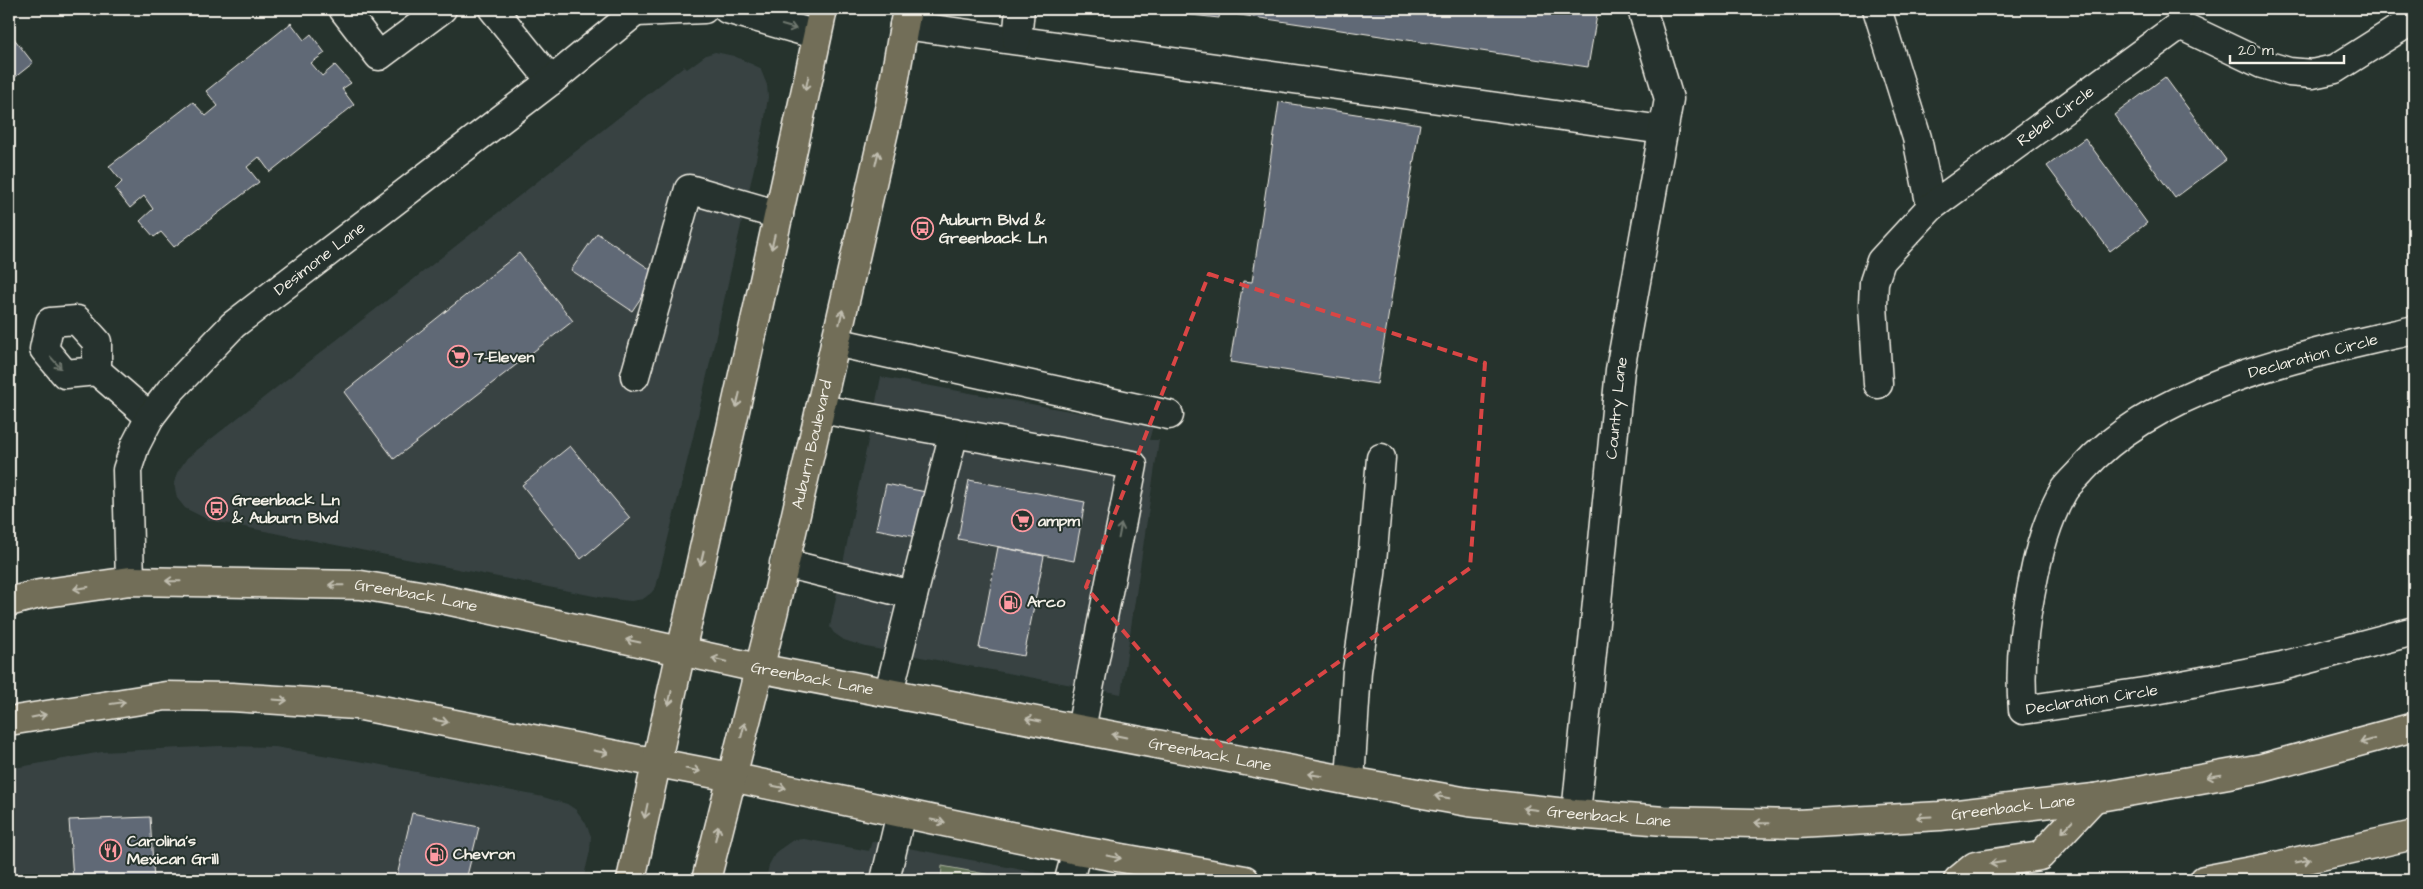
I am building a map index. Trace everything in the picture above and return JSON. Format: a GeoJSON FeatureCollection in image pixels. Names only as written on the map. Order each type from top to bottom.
{"type":"FeatureCollection","features":[{"type":"Feature","properties":{"kind":"main road"},"geometry":{"type":"LineString","coordinates":[[631,880],[680,651],[779,215],[822,9]]}},
{"type":"Feature","properties":{"kind":"main road","name":"Auburn Boulevard"},"geometry":{"type":"LineString","coordinates":[[706,880],[820,409],[890,105],[906,17]]}},
{"type":"Feature","properties":{"kind":"main road","name":"Greenback Lane"},"geometry":{"type":"LineString","coordinates":[[9,602],[39,594],[130,582],[361,585],[436,598],[758,668],[1350,781],[1468,802],[1576,814],[1664,821],[1797,824],[1940,816],[2094,798],[2262,768],[2414,727]]}},
{"type":"Feature","properties":{"kind":"main road"},"geometry":{"type":"LineString","coordinates":[[9,721],[166,696],[356,705],[731,777],[1077,850],[1155,872],[1245,880]]}},
{"type":"Feature","properties":{"kind":"main road"},"geometry":{"type":"LineString","coordinates":[[1958,880],[1964,873],[1975,866],[2040,856],[2094,798]]}},
{"type":"Feature","properties":{"kind":"main road"},"geometry":{"type":"LineString","coordinates":[[2204,880],[2272,867],[2414,834]]}},
{"type":"Feature","properties":{"kind":"street"},"geometry":{"type":"LineString","coordinates":[[344,9],[379,56],[442,9]]}},
{"type":"Feature","properties":{"kind":"street"},"geometry":{"type":"LineString","coordinates":[[493,9],[551,81]]}},
{"type":"Feature","properties":{"kind":"street","name":"Desimone Lane"},"geometry":{"type":"LineString","coordinates":[[130,582],[127,470],[135,446],[150,417],[170,391],[234,325],[551,81],[638,10],[704,9]]}},
{"type":"Feature","properties":{"kind":"street"},"geometry":{"type":"LineString","coordinates":[[727,9],[817,35]]}},
{"type":"Feature","properties":{"kind":"street"},"geometry":{"type":"LineString","coordinates":[[1018,40],[1020,9]]}},
{"type":"Feature","properties":{"kind":"street","name":"Country Lane"},"geometry":{"type":"LineString","coordinates":[[1576,814],[1620,370],[1669,99],[1642,9]]}},
{"type":"Feature","properties":{"kind":"street"},"geometry":{"type":"LineString","coordinates":[[1877,9],[1917,138],[1931,207]]}},
{"type":"Feature","properties":{"kind":"street"},"geometry":{"type":"LineString","coordinates":[[906,17],[1018,40],[1663,130]]}},
{"type":"Feature","properties":{"kind":"street"},"geometry":{"type":"LineString","coordinates":[[2180,17],[2262,64],[2289,72],[2312,74],[2335,69],[2414,19]]}},
{"type":"Feature","properties":{"kind":"street","name":"Rebel Circle"},"geometry":{"type":"LineString","coordinates":[[1878,384],[1874,282],[1880,261],[1931,207],[2180,17]]}},
{"type":"Feature","properties":{"kind":"street"},"geometry":{"type":"LineString","coordinates":[[634,376],[689,189],[779,215]]}},
{"type":"Feature","properties":{"kind":"street","name":"Declaration Circle"},"geometry":{"type":"LineString","coordinates":[[2414,330],[2247,373],[2166,406],[2126,431],[2093,457],[2065,488],[2052,514],[2037,560],[2024,622],[2020,678],[2023,710],[2150,692],[2282,666],[2414,631]]}},
{"type":"Feature","properties":{"kind":"street"},"geometry":{"type":"LineString","coordinates":[[835,342],[1169,415]]}},
{"type":"Feature","properties":{"kind":"street"},"geometry":{"type":"LineString","coordinates":[[97,371],[150,417]]}},
{"type":"Feature","properties":{"kind":"street"},"geometry":{"type":"LineString","coordinates":[[820,409],[1133,465],[1081,729]]}},
{"type":"Feature","properties":{"kind":"street"},"geometry":{"type":"LineString","coordinates":[[889,692],[954,432]]}},
{"type":"Feature","properties":{"kind":"street"},"geometry":{"type":"LineString","coordinates":[[1350,781],[1357,671],[1371,574],[1381,458]]}},
{"type":"Feature","properties":{"kind":"street"},"geometry":{"type":"LineString","coordinates":[[784,563],[913,595]]}},
{"type":"Feature","properties":{"kind":"street"},"geometry":{"type":"LineString","coordinates":[[885,880],[901,813]]}},
{"type":"Feature","properties":{"kind":"street"},"geometry":{"type":"LineString","coordinates":[[1069,880],[1077,850]]}},
{"type":"Feature","properties":{"kind":"highlighted area"},"geometry":{"type":"Polygon","coordinates":[[[1209,274],[1485,363],[1470,568],[1221,746],[1086,587],[1209,274]]]}},
{"type":"Feature","properties":{"kind":"shaded area"},"geometry":{"type":"Polygon","coordinates":[[[715,52],[734,56],[760,68],[767,85],[768,97],[764,124],[693,437],[656,587],[651,593],[643,599],[631,601],[604,598],[209,520],[185,508],[177,498],[174,483],[177,473],[187,458],[684,66],[687,69],[706,55],[715,52]]]}},
{"type":"Feature","properties":{"kind":"shaded area"},"geometry":{"type":"Polygon","coordinates":[[[881,377],[1153,426],[1149,440],[1159,440],[1121,694],[866,647],[844,640],[834,633],[830,627],[881,377]]]}},
{"type":"Feature","properties":{"kind":"shaded area"},"geometry":{"type":"Polygon","coordinates":[[[220,746],[275,747],[376,764],[543,797],[567,804],[576,810],[585,822],[591,836],[590,851],[583,880],[9,880],[9,769],[102,752],[220,746]]]}},
{"type":"Feature","properties":{"kind":"shaded area"},"geometry":{"type":"Polygon","coordinates":[[[804,839],[869,851],[872,841],[1074,880],[766,880],[769,865],[776,852],[793,840],[804,839]]]}},
{"type":"Feature","properties":{"kind":"green space"},"geometry":{"type":"Polygon","coordinates":[[[942,866],[1018,880],[941,880],[942,866]]]}},
{"type":"Feature","properties":{"kind":"building"},"geometry":{"type":"Polygon","coordinates":[[[1135,9],[1598,9],[1588,67],[1220,12],[1219,18],[1135,9]]]}},
{"type":"Feature","properties":{"kind":"building"},"geometry":{"type":"Polygon","coordinates":[[[291,23],[304,40],[311,34],[325,53],[311,63],[322,76],[335,65],[351,83],[342,89],[354,105],[270,172],[259,157],[247,167],[259,182],[174,247],[161,232],[154,237],[140,221],[153,209],[144,196],[130,208],[115,189],[122,182],[109,166],[193,102],[206,116],[218,106],[206,91],[291,23]]]}},
{"type":"Feature","properties":{"kind":"building"},"geometry":{"type":"Polygon","coordinates":[[[9,32],[33,63],[9,82],[9,32]]]}},
{"type":"Feature","properties":{"kind":"building"},"geometry":{"type":"Polygon","coordinates":[[[2165,77],[2226,160],[2175,198],[2114,115],[2165,77]]]}},
{"type":"Feature","properties":{"kind":"building"},"geometry":{"type":"Polygon","coordinates":[[[1279,102],[1420,124],[1377,384],[1230,362],[1243,281],[1252,282],[1279,102]]]}},
{"type":"Feature","properties":{"kind":"building"},"geometry":{"type":"Polygon","coordinates":[[[2085,138],[2147,223],[2110,251],[2047,166],[2085,138]]]}},
{"type":"Feature","properties":{"kind":"building"},"geometry":{"type":"Polygon","coordinates":[[[597,233],[657,274],[632,311],[571,270],[597,233]]]}},
{"type":"Feature","properties":{"kind":"building","name":"7-Eleven"},"geometry":{"type":"Polygon","coordinates":[[[519,253],[573,321],[394,459],[344,392],[519,253]]]}},
{"type":"Feature","properties":{"kind":"building"},"geometry":{"type":"Polygon","coordinates":[[[570,446],[630,518],[581,559],[522,485],[570,446]]]}},
{"type":"Feature","properties":{"kind":"building","name":"ampm"},"geometry":{"type":"Polygon","coordinates":[[[969,480],[1085,502],[1074,561],[958,539],[969,480]]]}},
{"type":"Feature","properties":{"kind":"building"},"geometry":{"type":"Polygon","coordinates":[[[886,484],[931,493],[921,538],[876,529],[886,484]]]}},
{"type":"Feature","properties":{"kind":"building","name":"Arco"},"geometry":{"type":"Polygon","coordinates":[[[998,547],[1044,556],[1024,656],[979,648],[998,547]]]}},
{"type":"Feature","properties":{"kind":"building","name":"Chevron"},"geometry":{"type":"Polygon","coordinates":[[[412,813],[479,827],[466,880],[396,880],[412,813]]]}},
{"type":"Feature","properties":{"kind":"building","name":"Carolina's Mexican Grill"},"geometry":{"type":"Polygon","coordinates":[[[150,817],[154,880],[73,880],[69,820],[150,817]]]}},
{"type":"Feature","properties":{"kind":"place","name":"Auburn Blvd & Greenback Ln"},"geometry":{"type":"Point","coordinates":[923,229]}},
{"type":"Feature","properties":{"kind":"place","name":"7-Eleven"},"geometry":{"type":"Point","coordinates":[458,357]}},
{"type":"Feature","properties":{"kind":"place","name":"Greenback Ln & Auburn Blvd"},"geometry":{"type":"Point","coordinates":[216,509]}},
{"type":"Feature","properties":{"kind":"place","name":"ampm"},"geometry":{"type":"Point","coordinates":[1022,521]}},
{"type":"Feature","properties":{"kind":"place","name":"Arco"},"geometry":{"type":"Point","coordinates":[1011,602]}},
{"type":"Feature","properties":{"kind":"place","name":"Carolina's Mexican Grill"},"geometry":{"type":"Point","coordinates":[111,850]}},
{"type":"Feature","properties":{"kind":"place","name":"Chevron"},"geometry":{"type":"Point","coordinates":[437,854]}}]}
